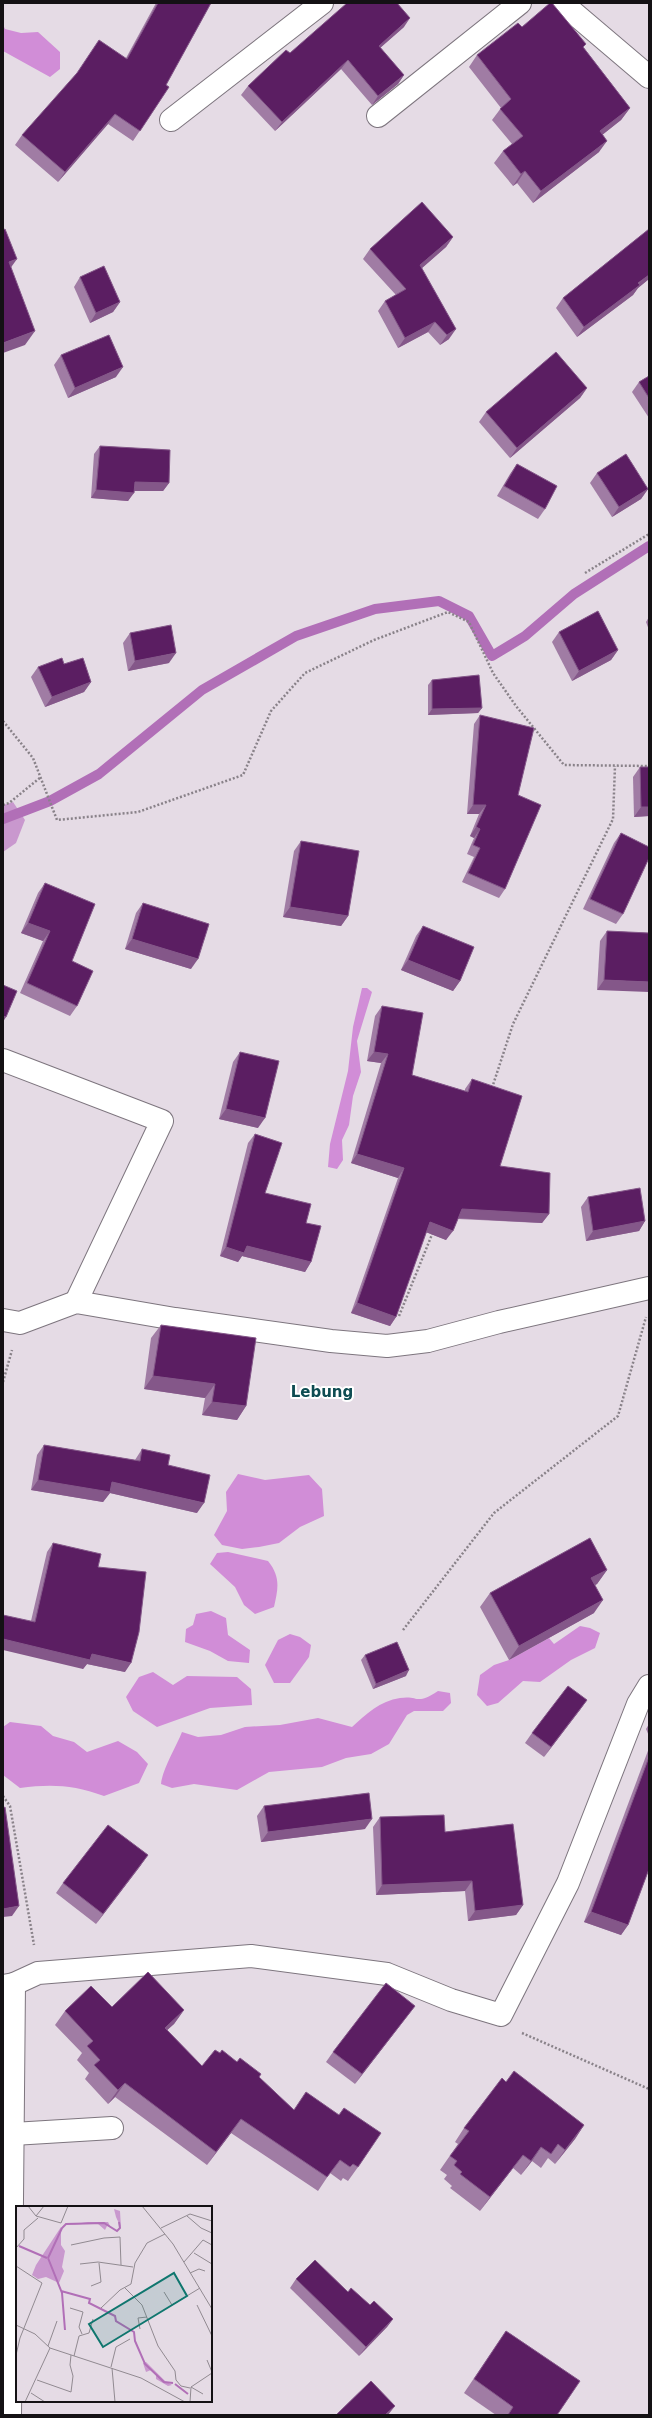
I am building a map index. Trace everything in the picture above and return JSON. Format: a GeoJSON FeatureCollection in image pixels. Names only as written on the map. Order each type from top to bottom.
{"type":"FeatureCollection","features":[{"type":"Feature","properties":{"kind":"street"},"geometry":{"type":"LineString","coordinates":[[171,120],[322,3]]}},
{"type":"Feature","properties":{"kind":"street"},"geometry":{"type":"LineString","coordinates":[[378,116],[520,3]]}},
{"type":"Feature","properties":{"kind":"street"},"geometry":{"type":"LineString","coordinates":[[562,3],[649,77]]}},
{"type":"Feature","properties":{"kind":"street"},"geometry":{"type":"LineString","coordinates":[[3,1060],[162,1121],[76,1302]]}},
{"type":"Feature","properties":{"kind":"street"},"geometry":{"type":"LineString","coordinates":[[11,1321],[76,1302],[175,1319],[331,1341],[387,1346],[428,1341],[499,1322],[649,1288]]}},
{"type":"Feature","properties":{"kind":"street"},"geometry":{"type":"LineString","coordinates":[[10,2415],[13,2134],[9,1985],[38,1973],[251,1956],[387,1974],[451,2000],[501,2015],[568,1883],[638,1704],[649,1686]]}},
{"type":"Feature","properties":{"kind":"street"},"geometry":{"type":"LineString","coordinates":[[13,2134],[112,2128]]}},
{"type":"Feature","properties":{"kind":"path"},"geometry":{"type":"LineString","coordinates":[[585,573],[649,534]]}},
{"type":"Feature","properties":{"kind":"path"},"geometry":{"type":"LineString","coordinates":[[3,721],[33,758],[56,820],[138,812],[243,775],[271,711],[305,673],[374,640],[448,612],[469,622],[493,673],[516,706],[564,764],[649,766]]}},
{"type":"Feature","properties":{"kind":"path"},"geometry":{"type":"LineString","coordinates":[[490,1095],[513,1024],[613,819],[615,766]]}},
{"type":"Feature","properties":{"kind":"path"},"geometry":{"type":"LineString","coordinates":[[3,805],[9,804],[41,777]]}},
{"type":"Feature","properties":{"kind":"path"},"geometry":{"type":"LineString","coordinates":[[387,1346],[436,1225]]}},
{"type":"Feature","properties":{"kind":"path"},"geometry":{"type":"LineString","coordinates":[[403,1630],[494,1513],[618,1416],[644,1332],[648,1310]]}},
{"type":"Feature","properties":{"kind":"path"},"geometry":{"type":"LineString","coordinates":[[3,1382],[11,1321]]}},
{"type":"Feature","properties":{"kind":"path"},"geometry":{"type":"LineString","coordinates":[[3,1796],[10,1806],[38,1973]]}},
{"type":"Feature","properties":{"kind":"path"},"geometry":{"type":"LineString","coordinates":[[501,2015],[510,2027],[649,2089]]}},
{"type":"Feature","properties":{"kind":"shaded area"},"geometry":{"type":"Polygon","coordinates":[[[3,25],[5,29],[21,33],[38,32],[60,52],[60,69],[50,77],[3,51],[3,25]]]}},
{"type":"Feature","properties":{"kind":"shaded area"},"geometry":{"type":"Polygon","coordinates":[[[13,802],[25,820],[16,843],[3,852],[3,805],[13,802]]]}},
{"type":"Feature","properties":{"kind":"shaded area"},"geometry":{"type":"Polygon","coordinates":[[[362,988],[367,988],[372,992],[357,1041],[361,1072],[353,1096],[349,1125],[342,1140],[343,1160],[337,1169],[328,1167],[330,1144],[348,1071],[353,1027],[362,988]]]}},
{"type":"Feature","properties":{"kind":"shaded area"},"geometry":{"type":"Polygon","coordinates":[[[238,1474],[265,1480],[309,1475],[322,1489],[324,1516],[300,1527],[279,1543],[242,1549],[222,1545],[214,1535],[227,1511],[226,1492],[238,1474]]]}},
{"type":"Feature","properties":{"kind":"shaded area"},"geometry":{"type":"Polygon","coordinates":[[[228,1552],[268,1561],[277,1578],[277,1594],[274,1607],[255,1614],[244,1605],[235,1587],[210,1564],[217,1553],[228,1552]]]}},
{"type":"Feature","properties":{"kind":"shaded area"},"geometry":{"type":"Polygon","coordinates":[[[211,1611],[226,1618],[228,1635],[250,1650],[249,1663],[228,1661],[210,1651],[185,1642],[186,1629],[193,1625],[196,1614],[211,1611]]]}},
{"type":"Feature","properties":{"kind":"shaded area"},"geometry":{"type":"Polygon","coordinates":[[[580,1626],[590,1628],[600,1633],[595,1648],[571,1660],[540,1682],[523,1681],[498,1703],[487,1706],[477,1695],[480,1675],[494,1665],[509,1660],[549,1638],[554,1644],[580,1626]]]}},
{"type":"Feature","properties":{"kind":"shaded area"},"geometry":{"type":"Polygon","coordinates":[[[290,1634],[300,1637],[311,1645],[309,1657],[290,1683],[274,1683],[265,1665],[278,1640],[290,1634]]]}},
{"type":"Feature","properties":{"kind":"shaded area"},"geometry":{"type":"Polygon","coordinates":[[[153,1672],[173,1685],[187,1676],[237,1677],[251,1689],[252,1705],[210,1708],[157,1727],[133,1711],[126,1697],[139,1677],[153,1672]]]}},
{"type":"Feature","properties":{"kind":"shaded area"},"geometry":{"type":"Polygon","coordinates":[[[438,1691],[450,1693],[451,1703],[443,1711],[414,1711],[407,1715],[389,1744],[371,1754],[346,1758],[322,1767],[269,1772],[237,1790],[194,1784],[172,1788],[161,1784],[167,1765],[182,1732],[198,1737],[221,1735],[245,1727],[280,1725],[318,1718],[352,1727],[368,1713],[386,1702],[406,1697],[421,1699],[438,1691]]]}},
{"type":"Feature","properties":{"kind":"shaded area"},"geometry":{"type":"Polygon","coordinates":[[[10,1722],[41,1726],[53,1736],[74,1742],[87,1752],[118,1741],[137,1752],[148,1764],[139,1783],[104,1796],[93,1792],[62,1786],[20,1788],[3,1775],[3,1727],[10,1722]]]}},
{"type":"Feature","properties":{"kind":"building"},"geometry":{"type":"Polygon","coordinates":[[[158,3],[211,3],[166,85],[169,87],[140,131],[115,114],[65,172],[22,135],[77,73],[99,40],[127,59],[158,3]]]}},
{"type":"Feature","properties":{"kind":"building"},"geometry":{"type":"Polygon","coordinates":[[[347,3],[397,3],[410,18],[379,46],[404,75],[378,96],[348,60],[282,122],[248,86],[286,50],[290,53],[347,3]]]}},
{"type":"Feature","properties":{"kind":"building"},"geometry":{"type":"Polygon","coordinates":[[[550,3],[552,3],[586,44],[583,47],[630,108],[600,131],[607,141],[541,191],[525,171],[521,174],[503,151],[523,136],[500,109],[511,99],[477,55],[518,23],[522,27],[550,3]]]}},
{"type":"Feature","properties":{"kind":"building"},"geometry":{"type":"Polygon","coordinates":[[[422,202],[453,237],[420,265],[456,329],[447,335],[435,322],[405,338],[385,301],[406,289],[370,249],[422,202]]]}},
{"type":"Feature","properties":{"kind":"building"},"geometry":{"type":"Polygon","coordinates":[[[5,229],[17,259],[9,262],[35,331],[3,343],[3,230],[5,229]]]}},
{"type":"Feature","properties":{"kind":"building"},"geometry":{"type":"Polygon","coordinates":[[[649,229],[649,275],[638,283],[640,285],[584,327],[563,298],[649,229]]]}},
{"type":"Feature","properties":{"kind":"building"},"geometry":{"type":"Polygon","coordinates":[[[104,266],[120,302],[96,313],[80,277],[104,266]]]}},
{"type":"Feature","properties":{"kind":"building"},"geometry":{"type":"Polygon","coordinates":[[[109,335],[123,367],[75,388],[61,355],[109,335]]]}},
{"type":"Feature","properties":{"kind":"building"},"geometry":{"type":"Polygon","coordinates":[[[556,352],[587,388],[517,448],[486,412],[556,352]]]}},
{"type":"Feature","properties":{"kind":"building"},"geometry":{"type":"Polygon","coordinates":[[[649,376],[649,398],[639,382],[649,376]]]}},
{"type":"Feature","properties":{"kind":"building"},"geometry":{"type":"Polygon","coordinates":[[[100,446],[170,450],[169,483],[135,482],[134,493],[96,490],[100,446]]]}},
{"type":"Feature","properties":{"kind":"building"},"geometry":{"type":"Polygon","coordinates":[[[626,454],[648,489],[619,507],[597,473],[626,454]]]}},
{"type":"Feature","properties":{"kind":"building"},"geometry":{"type":"Polygon","coordinates":[[[517,464],[557,486],[545,509],[504,486],[517,464]]]}},
{"type":"Feature","properties":{"kind":"building"},"geometry":{"type":"Polygon","coordinates":[[[598,611],[618,650],[579,671],[559,632],[598,611]]]}},
{"type":"Feature","properties":{"kind":"building"},"geometry":{"type":"Polygon","coordinates":[[[171,625],[176,653],[135,661],[130,633],[171,625]]]}},
{"type":"Feature","properties":{"kind":"building"},"geometry":{"type":"Polygon","coordinates":[[[62,658],[64,664],[83,658],[91,682],[52,697],[38,667],[62,658]]]}},
{"type":"Feature","properties":{"kind":"building"},"geometry":{"type":"Polygon","coordinates":[[[479,675],[482,708],[432,709],[432,680],[479,675]]]}},
{"type":"Feature","properties":{"kind":"building"},"geometry":{"type":"Polygon","coordinates":[[[480,715],[534,728],[518,795],[541,805],[505,889],[468,873],[480,848],[473,845],[480,829],[476,827],[486,805],[473,805],[480,715]]]}},
{"type":"Feature","properties":{"kind":"building"},"geometry":{"type":"Polygon","coordinates":[[[640,767],[649,767],[649,807],[641,807],[640,767]]]}},
{"type":"Feature","properties":{"kind":"building"},"geometry":{"type":"Polygon","coordinates":[[[621,833],[649,847],[649,858],[623,914],[590,899],[621,833]]]}},
{"type":"Feature","properties":{"kind":"building"},"geometry":{"type":"Polygon","coordinates":[[[301,841],[359,851],[348,916],[290,907],[301,841]]]}},
{"type":"Feature","properties":{"kind":"building"},"geometry":{"type":"Polygon","coordinates":[[[45,883],[95,904],[72,961],[93,971],[77,1006],[27,983],[50,931],[28,923],[45,883]]]}},
{"type":"Feature","properties":{"kind":"building"},"geometry":{"type":"Polygon","coordinates":[[[143,903],[209,924],[198,959],[132,939],[143,903]]]}},
{"type":"Feature","properties":{"kind":"building"},"geometry":{"type":"Polygon","coordinates":[[[423,926],[474,947],[460,981],[408,960],[423,926]]]}},
{"type":"Feature","properties":{"kind":"building"},"geometry":{"type":"Polygon","coordinates":[[[607,931],[649,933],[649,982],[604,980],[607,931]]]}},
{"type":"Feature","properties":{"kind":"building"},"geometry":{"type":"Polygon","coordinates":[[[3,985],[17,991],[6,1017],[3,1016],[3,985]]]}},
{"type":"Feature","properties":{"kind":"building"},"geometry":{"type":"Polygon","coordinates":[[[382,1006],[423,1013],[412,1075],[468,1092],[472,1079],[522,1096],[500,1166],[550,1173],[549,1214],[462,1209],[453,1231],[430,1222],[396,1317],[357,1303],[404,1168],[357,1154],[388,1054],[374,1052],[382,1006]]]}},
{"type":"Feature","properties":{"kind":"building"},"geometry":{"type":"Polygon","coordinates":[[[240,1052],[279,1061],[265,1118],[226,1109],[240,1052]]]}},
{"type":"Feature","properties":{"kind":"building"},"geometry":{"type":"Polygon","coordinates":[[[255,1134],[282,1143],[265,1193],[311,1204],[306,1223],[321,1226],[311,1262],[247,1246],[244,1253],[226,1247],[255,1134]]]}},
{"type":"Feature","properties":{"kind":"building"},"geometry":{"type":"Polygon","coordinates":[[[640,1188],[645,1221],[593,1231],[588,1197],[640,1188]]]}},
{"type":"Feature","properties":{"kind":"building"},"geometry":{"type":"Polygon","coordinates":[[[161,1325],[256,1338],[246,1406],[212,1402],[215,1384],[153,1376],[161,1325]]]}},
{"type":"Feature","properties":{"kind":"building"},"geometry":{"type":"Polygon","coordinates":[[[44,1445],[140,1461],[142,1449],[170,1455],[168,1465],[210,1475],[204,1503],[112,1482],[110,1492],[38,1480],[44,1445]]]}},
{"type":"Feature","properties":{"kind":"building"},"geometry":{"type":"Polygon","coordinates":[[[590,1538],[607,1570],[591,1578],[603,1600],[519,1646],[490,1593],[590,1538]]]}},
{"type":"Feature","properties":{"kind":"building"},"geometry":{"type":"Polygon","coordinates":[[[53,1543],[101,1554],[98,1567],[146,1572],[139,1632],[131,1663],[92,1654],[90,1660],[3,1639],[3,1615],[35,1622],[53,1543]]]}},
{"type":"Feature","properties":{"kind":"building"},"geometry":{"type":"Polygon","coordinates":[[[397,1642],[409,1670],[376,1684],[365,1655],[397,1642]]]}},
{"type":"Feature","properties":{"kind":"building"},"geometry":{"type":"Polygon","coordinates":[[[568,1686],[587,1700],[551,1747],[532,1733],[568,1686]]]}},
{"type":"Feature","properties":{"kind":"building"},"geometry":{"type":"Polygon","coordinates":[[[649,1757],[649,1869],[628,1925],[591,1912],[649,1757]]]}},
{"type":"Feature","properties":{"kind":"building"},"geometry":{"type":"Polygon","coordinates":[[[369,1793],[372,1819],[268,1832],[264,1806],[369,1793]]]}},
{"type":"Feature","properties":{"kind":"building"},"geometry":{"type":"Polygon","coordinates":[[[5,1807],[19,1906],[3,1909],[3,1808],[5,1807]]]}},
{"type":"Feature","properties":{"kind":"building"},"geometry":{"type":"Polygon","coordinates":[[[444,1815],[445,1832],[513,1824],[523,1905],[475,1911],[472,1881],[382,1885],[380,1817],[444,1815]]]}},
{"type":"Feature","properties":{"kind":"building"},"geometry":{"type":"Polygon","coordinates":[[[108,1825],[148,1855],[103,1914],[63,1883],[108,1825]]]}},
{"type":"Feature","properties":{"kind":"building"},"geometry":{"type":"Polygon","coordinates":[[[148,1972],[184,2010],[165,2028],[202,2066],[215,2050],[220,2053],[222,2050],[237,2062],[240,2058],[261,2074],[259,2077],[294,2110],[306,2092],[339,2115],[344,2108],[381,2133],[358,2167],[353,2164],[350,2167],[340,2160],[327,2177],[241,2119],[216,2152],[125,2083],[118,2090],[94,2065],[100,2060],[87,2046],[93,2041],[65,2011],[91,1986],[112,2007],[148,1972]]]}},
{"type":"Feature","properties":{"kind":"building"},"geometry":{"type":"Polygon","coordinates":[[[386,1983],[415,2006],[362,2074],[333,2052],[386,1983]]]}},
{"type":"Feature","properties":{"kind":"building"},"geometry":{"type":"Polygon","coordinates":[[[514,2071],[584,2125],[565,2150],[558,2144],[551,2154],[541,2147],[531,2161],[523,2155],[490,2197],[460,2174],[462,2172],[454,2165],[457,2161],[450,2156],[469,2131],[464,2128],[502,2078],[506,2082],[514,2071]]]}},
{"type":"Feature","properties":{"kind":"building"},"geometry":{"type":"Polygon","coordinates":[[[315,2260],[348,2292],[351,2288],[370,2305],[374,2301],[393,2319],[366,2347],[296,2279],[315,2260]]]}},
{"type":"Feature","properties":{"kind":"building"},"geometry":{"type":"Polygon","coordinates":[[[506,2331],[580,2381],[557,2415],[508,2415],[513,2407],[474,2379],[506,2331]]]}},
{"type":"Feature","properties":{"kind":"building"},"geometry":{"type":"Polygon","coordinates":[[[371,2381],[395,2406],[385,2415],[336,2415],[371,2381]]]}},
{"type":"Feature","properties":{"kind":"waterway"},"geometry":{"type":"LineString","coordinates":[[3,819],[50,801],[99,774],[202,690],[296,636],[375,609],[439,601],[469,616],[492,656],[525,636],[574,594],[649,546]]}},
{"type":"Feature","properties":{"kind":"district","name":"Lebung"},"geometry":{"type":"Point","coordinates":[322,1392]}}]}
